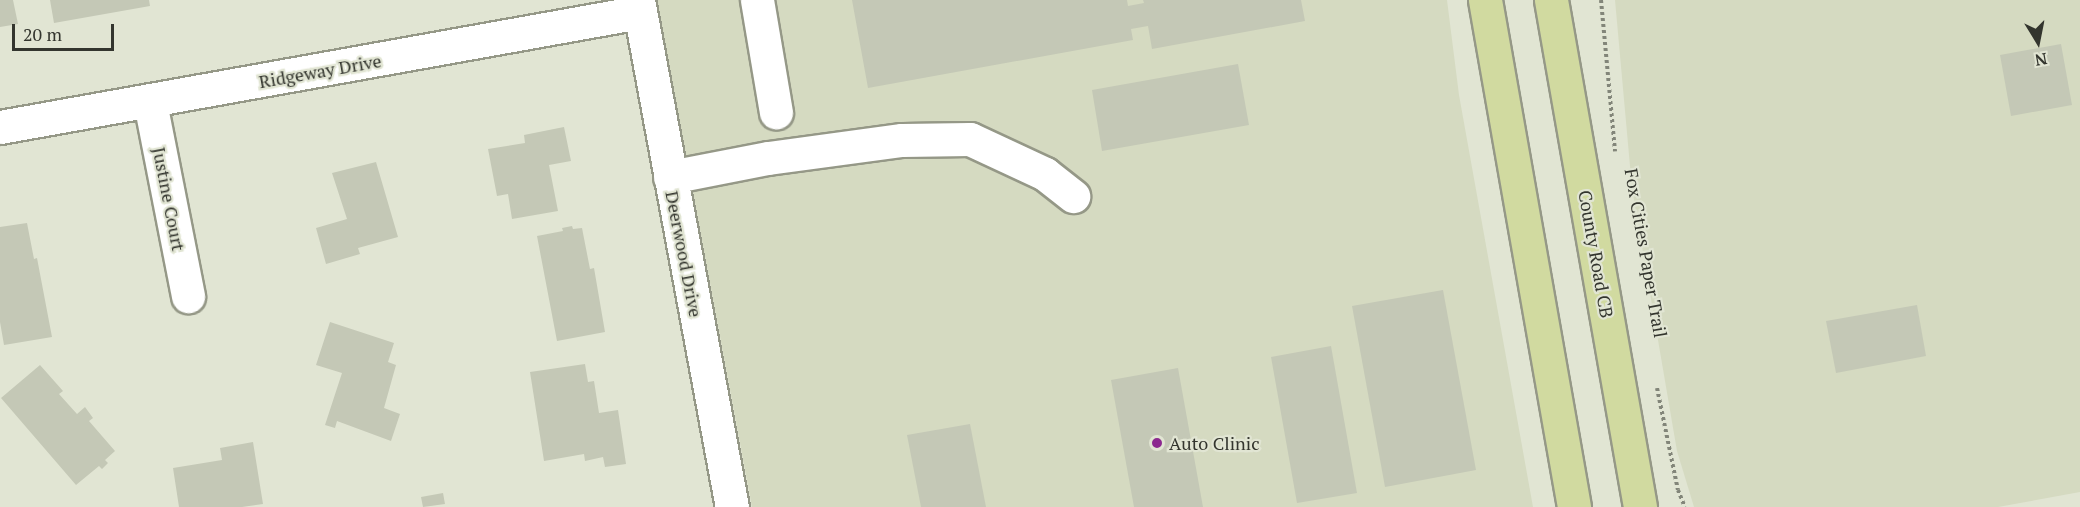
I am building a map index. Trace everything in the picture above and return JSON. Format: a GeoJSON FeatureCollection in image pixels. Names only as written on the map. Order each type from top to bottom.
{"type":"FeatureCollection","features":[{"type":"Feature","properties":{"kind":"main road"},"geometry":{"type":"LineString","coordinates":[[1485,0],[1574,507]]}},
{"type":"Feature","properties":{"kind":"main road","name":"County Road CB"},"geometry":{"type":"LineString","coordinates":[[1551,0],[1640,507]]}},
{"type":"Feature","properties":{"kind":"street"},"geometry":{"type":"LineString","coordinates":[[757,0],[776,112]]}},
{"type":"Feature","properties":{"kind":"street","name":"Ridgeway Drive"},"geometry":{"type":"LineString","coordinates":[[0,127],[150,102],[639,6]]}},
{"type":"Feature","properties":{"kind":"street","name":"Deerwood Drive"},"geometry":{"type":"LineString","coordinates":[[639,6],[732,507]]}},
{"type":"Feature","properties":{"kind":"street","name":"Justine Court"},"geometry":{"type":"LineString","coordinates":[[150,102],[188,296]]}},
{"type":"Feature","properties":{"kind":"street"},"geometry":{"type":"LineString","coordinates":[[670,177],[768,158],[902,140],[970,139],[1045,174],[1073,196]]}},
{"type":"Feature","properties":{"kind":"path","name":"Fox Cities Paper Trail"},"geometry":{"type":"LineString","coordinates":[[1601,0],[1616,161]]}},
{"type":"Feature","properties":{"kind":"path"},"geometry":{"type":"LineString","coordinates":[[1656,386],[1678,490],[1685,507]]}},
{"type":"Feature","properties":{"kind":"shaded area"},"geometry":{"type":"Polygon","coordinates":[[[657,0],[1447,0],[1459,95],[1533,507],[752,507],[657,0]]]}},
{"type":"Feature","properties":{"kind":"shaded area"},"geometry":{"type":"Polygon","coordinates":[[[1615,0],[2080,0],[2080,492],[1998,507],[1694,507],[1677,451],[1632,188],[1615,0]]]}},
{"type":"Feature","properties":{"kind":"building"},"geometry":{"type":"Polygon","coordinates":[[[0,0],[13,0],[18,24],[0,27],[0,0]]]}},
{"type":"Feature","properties":{"kind":"building"},"geometry":{"type":"Polygon","coordinates":[[[50,0],[149,0],[150,6],[54,23],[50,0]]]}},
{"type":"Feature","properties":{"kind":"building"},"geometry":{"type":"Polygon","coordinates":[[[852,0],[1127,0],[1128,6],[1144,3],[1143,0],[1301,0],[1305,21],[1152,49],[1148,26],[1131,29],[1133,40],[868,88],[852,0]]]}},
{"type":"Feature","properties":{"kind":"building"},"geometry":{"type":"Polygon","coordinates":[[[2061,44],[2072,105],[2011,116],[2000,55],[2061,44]]]}},
{"type":"Feature","properties":{"kind":"building"},"geometry":{"type":"Polygon","coordinates":[[[1238,64],[1249,125],[1102,151],[1092,90],[1238,64]]]}},
{"type":"Feature","properties":{"kind":"building"},"geometry":{"type":"Polygon","coordinates":[[[564,127],[571,161],[549,165],[558,211],[512,219],[508,194],[497,196],[488,149],[525,143],[524,135],[564,127]]]}},
{"type":"Feature","properties":{"kind":"building"},"geometry":{"type":"Polygon","coordinates":[[[376,162],[398,237],[358,248],[360,254],[326,264],[316,228],[347,219],[332,173],[376,162]]]}},
{"type":"Feature","properties":{"kind":"building"},"geometry":{"type":"Polygon","coordinates":[[[27,223],[34,259],[37,258],[52,337],[4,345],[0,322],[0,227],[27,223]]]}},
{"type":"Feature","properties":{"kind":"building"},"geometry":{"type":"Polygon","coordinates":[[[572,226],[573,229],[582,228],[590,269],[594,268],[605,332],[557,341],[537,236],[563,231],[562,228],[572,226]]]}},
{"type":"Feature","properties":{"kind":"building"},"geometry":{"type":"Polygon","coordinates":[[[1443,290],[1476,470],[1385,487],[1352,306],[1443,290]]]}},
{"type":"Feature","properties":{"kind":"building"},"geometry":{"type":"Polygon","coordinates":[[[1917,305],[1926,356],[1836,373],[1826,321],[1917,305]]]}},
{"type":"Feature","properties":{"kind":"building"},"geometry":{"type":"Polygon","coordinates":[[[330,322],[394,343],[388,362],[396,365],[384,408],[400,414],[391,441],[337,421],[335,428],[325,425],[342,373],[316,365],[330,322]]]}},
{"type":"Feature","properties":{"kind":"building"},"geometry":{"type":"Polygon","coordinates":[[[1331,346],[1357,493],[1297,503],[1271,357],[1331,346]]]}},
{"type":"Feature","properties":{"kind":"building"},"geometry":{"type":"Polygon","coordinates":[[[585,364],[588,382],[594,381],[599,413],[618,410],[626,464],[605,467],[603,457],[585,461],[584,454],[544,461],[530,372],[585,364]]]}},
{"type":"Feature","properties":{"kind":"building"},"geometry":{"type":"Polygon","coordinates":[[[40,365],[63,391],[59,394],[77,414],[85,407],[93,418],[89,421],[115,451],[105,460],[108,463],[102,469],[99,466],[76,485],[1,398],[40,365]]]}},
{"type":"Feature","properties":{"kind":"building","name":"Auto Clinic"},"geometry":{"type":"Polygon","coordinates":[[[1178,368],[1203,507],[1134,507],[1111,380],[1178,368]]]}},
{"type":"Feature","properties":{"kind":"building"},"geometry":{"type":"Polygon","coordinates":[[[970,424],[986,507],[921,507],[907,435],[970,424]]]}},
{"type":"Feature","properties":{"kind":"building"},"geometry":{"type":"Polygon","coordinates":[[[253,442],[263,504],[242,507],[179,507],[173,468],[222,460],[220,448],[253,442]]]}},
{"type":"Feature","properties":{"kind":"building"},"geometry":{"type":"Polygon","coordinates":[[[443,493],[445,504],[423,507],[421,497],[443,493]]]}},
{"type":"Feature","properties":{"kind":"place","name":"Auto Clinic"},"geometry":{"type":"Point","coordinates":[1157,443]}}]}
